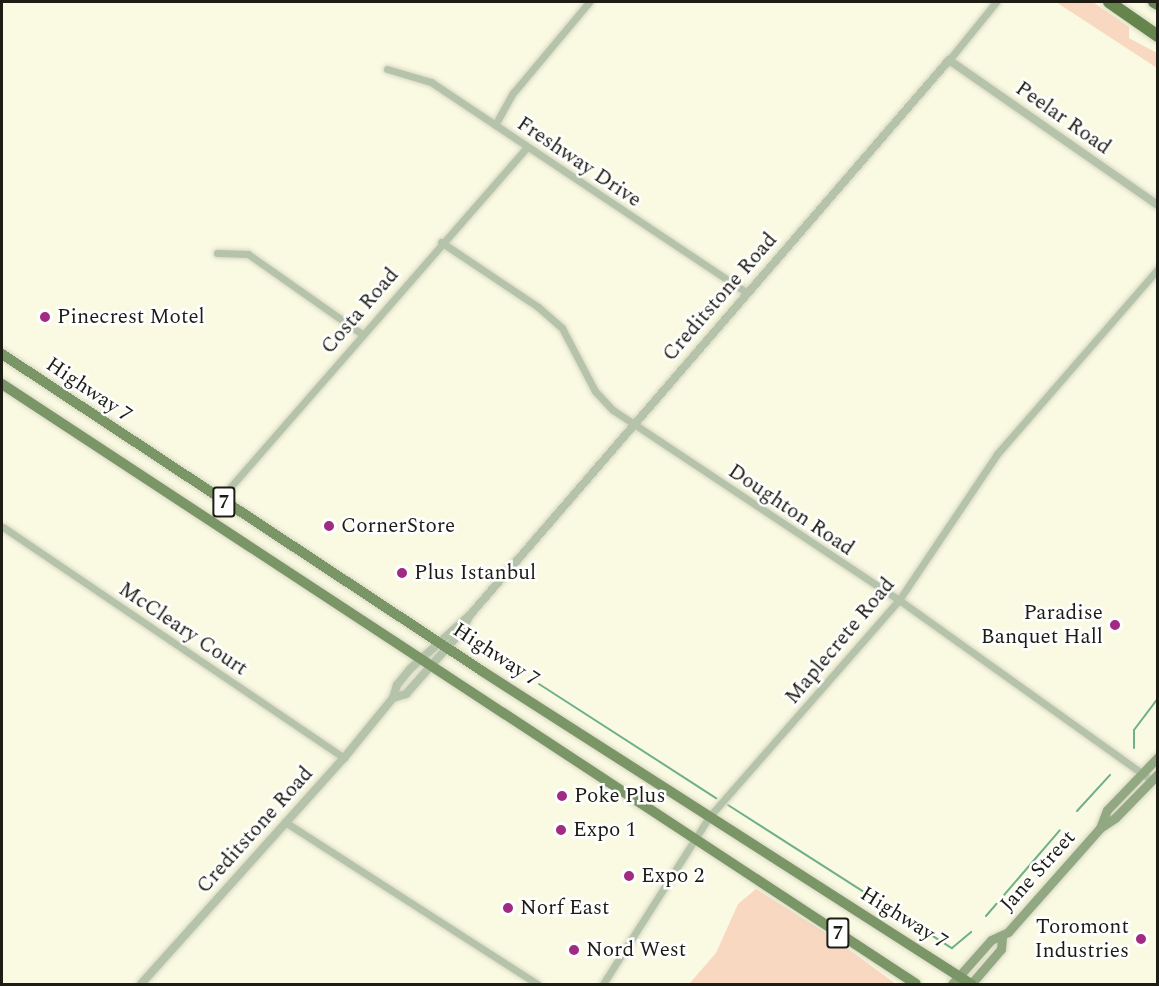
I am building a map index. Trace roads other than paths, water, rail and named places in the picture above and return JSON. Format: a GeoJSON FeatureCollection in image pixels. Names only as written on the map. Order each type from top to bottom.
{"type":"FeatureCollection","features":[{"type":"Feature","properties":{"kind":"highway"},"geometry":{"type":"LineString","coordinates":[[1109,2],[1158,36]]}},
{"type":"Feature","properties":{"kind":"main road","name":"Highway 7"},"geometry":{"type":"LineString","coordinates":[[2,354],[956,980],[971,984]]}},
{"type":"Feature","properties":{"kind":"main road","name":"Highway 7"},"geometry":{"type":"LineString","coordinates":[[2,384],[418,660],[916,984]]}},
{"type":"Feature","properties":{"kind":"main road","name":"Jane Street"},"geometry":{"type":"LineString","coordinates":[[1100,828],[1107,810],[1158,756]]}},
{"type":"Feature","properties":{"kind":"main road","name":"Jane Street"},"geometry":{"type":"LineString","coordinates":[[956,980],[992,940],[1002,937],[1100,828],[1115,818],[1154,777]]}},
{"type":"Feature","properties":{"kind":"main road","name":"Jane Street"},"geometry":{"type":"LineString","coordinates":[[971,984],[1001,949],[1002,937]]}},
{"type":"Feature","properties":{"kind":"street"},"geometry":{"type":"LineString","coordinates":[[495,125],[513,93],[589,2]]}},
{"type":"Feature","properties":{"kind":"street","name":"Creditstone Road"},"geometry":{"type":"LineString","coordinates":[[141,984],[344,758],[393,698],[397,685],[418,660],[443,644],[468,623],[470,615],[949,60],[996,2]]}},
{"type":"Feature","properties":{"kind":"street","name":"Peelar Road"},"geometry":{"type":"LineString","coordinates":[[949,60],[1158,205]]}},
{"type":"Feature","properties":{"kind":"street","name":"Freshway Drive"},"geometry":{"type":"LineString","coordinates":[[387,69],[431,82],[747,293]]}},
{"type":"Feature","properties":{"kind":"street","name":"Costa Road"},"geometry":{"type":"LineString","coordinates":[[220,499],[527,147]]}},
{"type":"Feature","properties":{"kind":"street","name":"Doughton Road"},"geometry":{"type":"LineString","coordinates":[[441,243],[553,320],[573,344],[600,397],[634,424],[899,600],[1142,773],[1154,777]]}},
{"type":"Feature","properties":{"kind":"street"},"geometry":{"type":"LineString","coordinates":[[218,253],[248,254],[362,334]]}},
{"type":"Feature","properties":{"kind":"street","name":"Maplecrete Road"},"geometry":{"type":"LineString","coordinates":[[603,984],[709,817],[899,600],[997,454],[1158,269]]}},
{"type":"Feature","properties":{"kind":"street","name":"McCleary Court"},"geometry":{"type":"LineString","coordinates":[[3,527],[344,758]]}},
{"type":"Feature","properties":{"kind":"street","name":"Creditstone Road"},"geometry":{"type":"LineString","coordinates":[[393,698],[406,694],[430,667],[443,644]]}},
{"type":"Feature","properties":{"kind":"street"},"geometry":{"type":"LineString","coordinates":[[285,822],[537,984]]}},
{"type":"Feature","properties":{"kind":"waterway"},"geometry":{"type":"LineString","coordinates":[[539,684],[716,798]]}},
{"type":"Feature","properties":{"kind":"waterway"},"geometry":{"type":"LineString","coordinates":[[1134,748],[1134,730],[1158,698]]}},
{"type":"Feature","properties":{"kind":"waterway"},"geometry":{"type":"LineString","coordinates":[[1077,811],[1110,775]]}},
{"type":"Feature","properties":{"kind":"waterway"},"geometry":{"type":"LineString","coordinates":[[728,805],[952,948],[971,932]]}},
{"type":"Feature","properties":{"kind":"waterway"},"geometry":{"type":"LineString","coordinates":[[986,916],[1060,830]]}},
{"type":"Feature","properties":{"kind":"place","name":"Pinecrest Motel"},"geometry":{"type":"Point","coordinates":[45,317]}},
{"type":"Feature","properties":{"kind":"place","name":"CornerStore"},"geometry":{"type":"Point","coordinates":[329,526]}},
{"type":"Feature","properties":{"kind":"place","name":"Plus Istanbul"},"geometry":{"type":"Point","coordinates":[402,573]}},
{"type":"Feature","properties":{"kind":"place","name":"Paradise Banquet Hall"},"geometry":{"type":"Point","coordinates":[1115,625]}},
{"type":"Feature","properties":{"kind":"place","name":"Poke Plus"},"geometry":{"type":"Point","coordinates":[562,796]}},
{"type":"Feature","properties":{"kind":"place","name":"Expo 1"},"geometry":{"type":"Point","coordinates":[561,830]}},
{"type":"Feature","properties":{"kind":"place","name":"Expo 2"},"geometry":{"type":"Point","coordinates":[629,876]}},
{"type":"Feature","properties":{"kind":"place","name":"Norf East"},"geometry":{"type":"Point","coordinates":[508,908]}},
{"type":"Feature","properties":{"kind":"place","name":"Toromont Industries"},"geometry":{"type":"Point","coordinates":[1141,939]}},
{"type":"Feature","properties":{"kind":"place","name":"Nord West"},"geometry":{"type":"Point","coordinates":[574,950]}}]}
